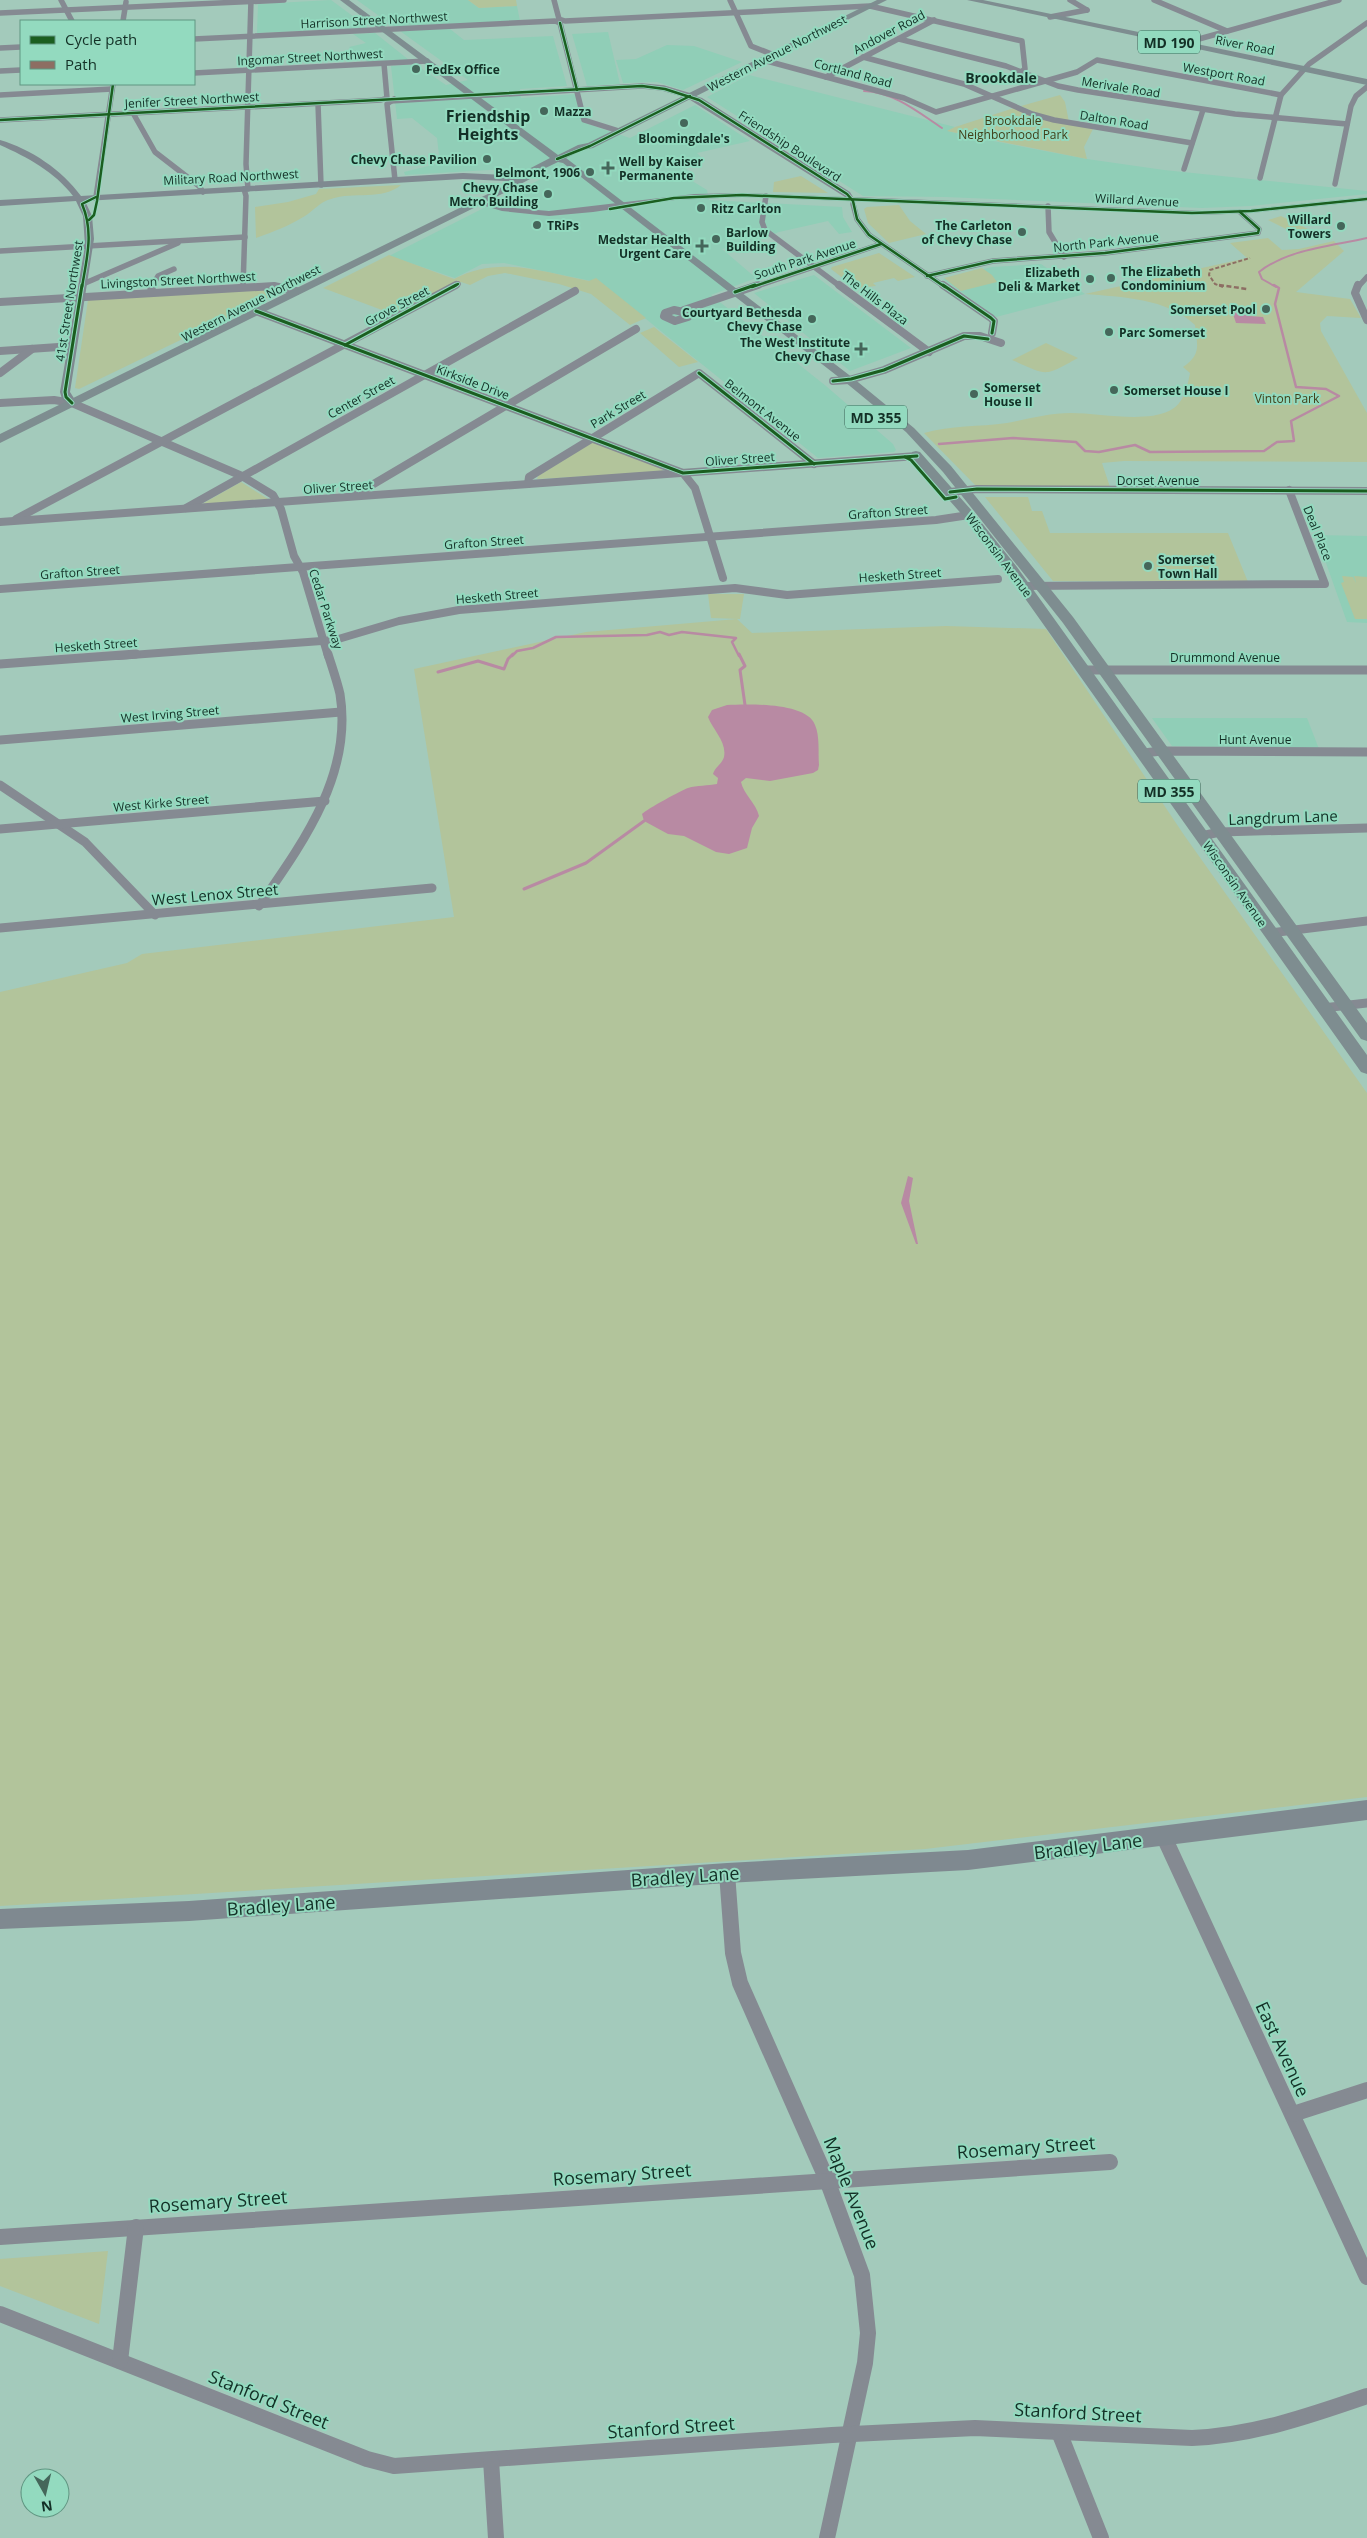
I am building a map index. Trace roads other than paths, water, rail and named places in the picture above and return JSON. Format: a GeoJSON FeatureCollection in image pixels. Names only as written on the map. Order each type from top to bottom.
{"type":"FeatureCollection","features":[{"type":"Feature","properties":{"kind":"main road"},"geometry":{"type":"LineString","coordinates":[[344,0],[561,162]]}},
{"type":"Feature","properties":{"kind":"main road","name":"Western Avenue Northwest"},"geometry":{"type":"LineString","coordinates":[[0,439],[526,176],[535,177],[561,162],[588,150],[590,146],[883,0]]}},
{"type":"Feature","properties":{"kind":"main road","name":"River Road"},"geometry":{"type":"LineString","coordinates":[[971,0],[1367,82]]}},
{"type":"Feature","properties":{"kind":"main road"},"geometry":{"type":"LineString","coordinates":[[2,144],[46,166],[68,186],[80,201],[89,220]]}},
{"type":"Feature","properties":{"kind":"main road","name":"Wisconsin Avenue"},"geometry":{"type":"LineString","coordinates":[[561,162],[623,206],[833,381],[900,439],[950,492],[1023,586],[1367,1068]]}},
{"type":"Feature","properties":{"kind":"main road","name":"Wisconsin Avenue"},"geometry":{"type":"LineString","coordinates":[[561,162],[610,209],[849,380],[914,434],[965,490],[1041,584],[1367,1035]]}},
{"type":"Feature","properties":{"kind":"main road"},"geometry":{"type":"LineString","coordinates":[[505,173],[526,176]]}},
{"type":"Feature","properties":{"kind":"main road","name":"Military Road Northwest"},"geometry":{"type":"LineString","coordinates":[[96,197],[505,173],[526,176]]}},
{"type":"Feature","properties":{"kind":"main road","name":"Military Road Northwest"},"geometry":{"type":"LineString","coordinates":[[463,176],[526,176]]}},
{"type":"Feature","properties":{"kind":"main road"},"geometry":{"type":"LineString","coordinates":[[0,203],[80,201],[96,197]]}},
{"type":"Feature","properties":{"kind":"main road","name":"41st Street Northwest"},"geometry":{"type":"LineString","coordinates":[[72,403],[66,397],[65,392],[89,246],[89,220],[94,215],[96,197]]}},
{"type":"Feature","properties":{"kind":"main road","name":"Bradley Lane"},"geometry":{"type":"LineString","coordinates":[[0,1920],[189,1911],[727,1873],[968,1860],[1164,1837],[1367,1810]]}},
{"type":"Feature","properties":{"kind":"street"},"geometry":{"type":"LineString","coordinates":[[62,0],[65,10],[71,20]]}},
{"type":"Feature","properties":{"kind":"street"},"geometry":{"type":"LineString","coordinates":[[122,20],[126,0]]}},
{"type":"Feature","properties":{"kind":"street"},"geometry":{"type":"LineString","coordinates":[[0,13],[284,0]]}},
{"type":"Feature","properties":{"kind":"street"},"geometry":{"type":"LineString","coordinates":[[554,0],[584,120],[620,131]]}},
{"type":"Feature","properties":{"kind":"street"},"geometry":{"type":"LineString","coordinates":[[730,0],[752,47],[774,55]]}},
{"type":"Feature","properties":{"kind":"street"},"geometry":{"type":"LineString","coordinates":[[1050,17],[1088,10],[1070,0]]}},
{"type":"Feature","properties":{"kind":"street"},"geometry":{"type":"LineString","coordinates":[[1154,0],[1227,31]]}},
{"type":"Feature","properties":{"kind":"street"},"geometry":{"type":"LineString","coordinates":[[1181,44],[1338,0]]}},
{"type":"Feature","properties":{"kind":"street"},"geometry":{"type":"LineString","coordinates":[[243,288],[251,1]]}},
{"type":"Feature","properties":{"kind":"street","name":"Harrison Street Northwest"},"geometry":{"type":"LineString","coordinates":[[195,38],[870,6],[1022,41],[1025,69],[1021,72]]}},
{"type":"Feature","properties":{"kind":"street","name":"Andover Road"},"geometry":{"type":"LineString","coordinates":[[826,76],[934,20]]}},
{"type":"Feature","properties":{"kind":"street"},"geometry":{"type":"LineString","coordinates":[[1260,178],[1281,95],[1302,69],[1367,23]]}},
{"type":"Feature","properties":{"kind":"street","name":"Merivale Road"},"geometry":{"type":"LineString","coordinates":[[899,39],[1021,72],[1078,90],[1203,110],[1348,124]]}},
{"type":"Feature","properties":{"kind":"street"},"geometry":{"type":"LineString","coordinates":[[0,48],[20,47]]}},
{"type":"Feature","properties":{"kind":"street","name":"Dalton Road"},"geometry":{"type":"LineString","coordinates":[[863,57],[955,81],[1054,120],[1192,143]]}},
{"type":"Feature","properties":{"kind":"street","name":"Cortland Road"},"geometry":{"type":"LineString","coordinates":[[763,60],[904,98],[936,112]]}},
{"type":"Feature","properties":{"kind":"street","name":"Westport Road"},"geometry":{"type":"LineString","coordinates":[[936,112],[1077,72],[1097,60],[1281,95]]}},
{"type":"Feature","properties":{"kind":"street","name":"Ingomar Street Northwest"},"geometry":{"type":"LineString","coordinates":[[195,73],[426,61]]}},
{"type":"Feature","properties":{"kind":"street"},"geometry":{"type":"LineString","coordinates":[[384,64],[395,180]]}},
{"type":"Feature","properties":{"kind":"street"},"geometry":{"type":"LineString","coordinates":[[0,71],[20,70]]}},
{"type":"Feature","properties":{"kind":"street"},"geometry":{"type":"LineString","coordinates":[[0,95],[112,86]]}},
{"type":"Feature","properties":{"kind":"street","name":"41st Street Northwest"},"geometry":{"type":"LineString","coordinates":[[96,197],[112,86]]}},
{"type":"Feature","properties":{"kind":"street","name":"Jenifer Street Northwest"},"geometry":{"type":"LineString","coordinates":[[0,120],[652,87],[690,96]]}},
{"type":"Feature","properties":{"kind":"street"},"geometry":{"type":"LineString","coordinates":[[1335,184],[1353,100],[1367,87]]}},
{"type":"Feature","properties":{"kind":"street","name":"Friendship Boulevard"},"geometry":{"type":"LineString","coordinates":[[690,96],[699,100],[852,201]]}},
{"type":"Feature","properties":{"kind":"street"},"geometry":{"type":"LineString","coordinates":[[318,104],[321,185]]}},
{"type":"Feature","properties":{"kind":"street"},"geometry":{"type":"LineString","coordinates":[[1184,169],[1203,110]]}},
{"type":"Feature","properties":{"kind":"street"},"geometry":{"type":"LineString","coordinates":[[133,113],[155,152],[200,186],[203,192]]}},
{"type":"Feature","properties":{"kind":"street","name":"Willard Avenue"},"geometry":{"type":"LineString","coordinates":[[610,209],[666,199],[719,196],[1048,206],[1172,213],[1240,212],[1367,199]]}},
{"type":"Feature","properties":{"kind":"street","name":"The Hills Plaza"},"geometry":{"type":"LineString","coordinates":[[766,198],[762,222],[765,230],[926,350]]}},
{"type":"Feature","properties":{"kind":"street"},"geometry":{"type":"LineString","coordinates":[[852,201],[861,225],[881,244],[994,321],[992,333]]}},
{"type":"Feature","properties":{"kind":"street"},"geometry":{"type":"LineString","coordinates":[[473,203],[525,214],[610,209]]}},
{"type":"Feature","properties":{"kind":"street"},"geometry":{"type":"LineString","coordinates":[[473,203],[518,217],[578,217],[602,213],[610,209]]}},
{"type":"Feature","properties":{"kind":"street"},"geometry":{"type":"LineString","coordinates":[[1048,206],[1049,232],[1064,257]]}},
{"type":"Feature","properties":{"kind":"street"},"geometry":{"type":"LineString","coordinates":[[578,217],[586,211]]}},
{"type":"Feature","properties":{"kind":"street","name":"North Park Avenue"},"geometry":{"type":"LineString","coordinates":[[927,276],[993,261],[1064,257],[1258,233],[1259,228],[1240,212]]}},
{"type":"Feature","properties":{"kind":"street"},"geometry":{"type":"LineString","coordinates":[[0,251],[244,237]]}},
{"type":"Feature","properties":{"kind":"street"},"geometry":{"type":"LineString","coordinates":[[83,284],[92,282],[184,240]]}},
{"type":"Feature","properties":{"kind":"street","name":"South Park Avenue"},"geometry":{"type":"LineString","coordinates":[[684,310],[881,244]]}},
{"type":"Feature","properties":{"kind":"street"},"geometry":{"type":"LineString","coordinates":[[151,293],[152,283],[156,277],[174,269]]}},
{"type":"Feature","properties":{"kind":"street"},"geometry":{"type":"LineString","coordinates":[[1367,277],[1355,290],[1367,320]]}},
{"type":"Feature","properties":{"kind":"street","name":"Grove Street"},"geometry":{"type":"LineString","coordinates":[[10,521],[458,284]]}},
{"type":"Feature","properties":{"kind":"street","name":"Livingston Street Northwest"},"geometry":{"type":"LineString","coordinates":[[0,302],[280,286],[296,291]]}},
{"type":"Feature","properties":{"kind":"street","name":"Center Street"},"geometry":{"type":"LineString","coordinates":[[184,509],[575,291]]}},
{"type":"Feature","properties":{"kind":"street"},"geometry":{"type":"LineString","coordinates":[[1359,304],[1367,305]]}},
{"type":"Feature","properties":{"kind":"street","name":"Kirkside Drive"},"geometry":{"type":"LineString","coordinates":[[256,311],[683,473]]}},
{"type":"Feature","properties":{"kind":"street"},"geometry":{"type":"LineString","coordinates":[[982,329],[983,314]]}},
{"type":"Feature","properties":{"kind":"street"},"geometry":{"type":"LineString","coordinates":[[351,497],[636,329]]}},
{"type":"Feature","properties":{"kind":"street"},"geometry":{"type":"LineString","coordinates":[[982,329],[1001,343]]}},
{"type":"Feature","properties":{"kind":"street"},"geometry":{"type":"LineString","coordinates":[[833,381],[849,380],[898,364],[926,350],[982,329],[1010,338]]}},
{"type":"Feature","properties":{"kind":"street"},"geometry":{"type":"LineString","coordinates":[[0,351],[73,346]]}},
{"type":"Feature","properties":{"kind":"street"},"geometry":{"type":"LineString","coordinates":[[0,373],[32,349]]}},
{"type":"Feature","properties":{"kind":"street","name":"Park Street"},"geometry":{"type":"LineString","coordinates":[[528,484],[530,477],[699,372]]}},
{"type":"Feature","properties":{"kind":"street","name":"Belmont Avenue"},"geometry":{"type":"LineString","coordinates":[[699,372],[814,464]]}},
{"type":"Feature","properties":{"kind":"street"},"geometry":{"type":"LineString","coordinates":[[0,403],[54,400],[72,403],[242,476],[267,488],[280,502]]}},
{"type":"Feature","properties":{"kind":"street","name":"Oliver Street"},"geometry":{"type":"LineString","coordinates":[[0,522],[917,456]]}},
{"type":"Feature","properties":{"kind":"street"},"geometry":{"type":"LineString","coordinates":[[683,473],[695,488],[708,537],[723,578],[734,582],[742,588]]}},
{"type":"Feature","properties":{"kind":"street","name":"Dorset Avenue"},"geometry":{"type":"LineString","coordinates":[[950,492],[965,490],[1367,491]]}},
{"type":"Feature","properties":{"kind":"street","name":"Deal Place"},"geometry":{"type":"LineString","coordinates":[[1041,584],[1325,584],[1289,490]]}},
{"type":"Feature","properties":{"kind":"street","name":"Cedar Parkway"},"geometry":{"type":"LineString","coordinates":[[260,906],[302,844],[325,801],[338,762],[341,712],[340,695],[280,502]]}},
{"type":"Feature","properties":{"kind":"street","name":"Grafton Street"},"geometry":{"type":"LineString","coordinates":[[0,589],[936,520],[969,515]]}},
{"type":"Feature","properties":{"kind":"street"},"geometry":{"type":"LineString","coordinates":[[716,590],[723,578]]}},
{"type":"Feature","properties":{"kind":"street","name":"Hesketh Street"},"geometry":{"type":"LineString","coordinates":[[0,664],[335,640],[400,621],[459,610],[742,588],[787,595],[998,579]]}},
{"type":"Feature","properties":{"kind":"street"},"geometry":{"type":"LineString","coordinates":[[1023,586],[1041,584]]}},
{"type":"Feature","properties":{"kind":"street","name":"Drummond Avenue"},"geometry":{"type":"LineString","coordinates":[[1083,670],[1367,670]]}},
{"type":"Feature","properties":{"kind":"street","name":"West Irving Street"},"geometry":{"type":"LineString","coordinates":[[0,740],[341,712]]}},
{"type":"Feature","properties":{"kind":"street","name":"Hunt Avenue"},"geometry":{"type":"LineString","coordinates":[[1143,753],[1162,751],[1367,752]]}},
{"type":"Feature","properties":{"kind":"street"},"geometry":{"type":"LineString","coordinates":[[0,785],[60,824],[97,852],[155,914]]}},
{"type":"Feature","properties":{"kind":"street","name":"West Kirke Street"},"geometry":{"type":"LineString","coordinates":[[0,829],[325,801]]}},
{"type":"Feature","properties":{"kind":"street","name":"Langdrum Lane"},"geometry":{"type":"LineString","coordinates":[[1201,836],[1220,832],[1367,828]]}},
{"type":"Feature","properties":{"kind":"street","name":"West Lenox Street"},"geometry":{"type":"LineString","coordinates":[[0,928],[260,906],[432,888]]}},
{"type":"Feature","properties":{"kind":"street"},"geometry":{"type":"LineString","coordinates":[[1270,933],[1367,921]]}},
{"type":"Feature","properties":{"kind":"street"},"geometry":{"type":"LineString","coordinates":[[1323,1008],[1367,1002]]}},
{"type":"Feature","properties":{"kind":"street","name":"East Avenue"},"geometry":{"type":"LineString","coordinates":[[1164,1837],[1367,2277]]}},
{"type":"Feature","properties":{"kind":"street","name":"Maple Avenue"},"geometry":{"type":"LineString","coordinates":[[727,1873],[733,1953],[740,1983],[827,2180],[854,2249],[865,2301],[868,2333],[865,2363],[827,2538]]}},
{"type":"Feature","properties":{"kind":"street"},"geometry":{"type":"LineString","coordinates":[[1293,2114],[1367,2090]]}},
{"type":"Feature","properties":{"kind":"street","name":"Rosemary Street"},"geometry":{"type":"LineString","coordinates":[[0,2237],[1110,2162]]}},
{"type":"Feature","properties":{"kind":"street","name":"Rosemary Street"},"geometry":{"type":"LineString","coordinates":[[120,2362],[136,2227]]}},
{"type":"Feature","properties":{"kind":"street","name":"Stanford Street"},"geometry":{"type":"LineString","coordinates":[[0,2314],[367,2459],[394,2466],[850,2434],[975,2428],[1225,2437],[1253,2433],[1293,2422],[1367,2396]]}},
{"type":"Feature","properties":{"kind":"street"},"geometry":{"type":"LineString","coordinates":[[1058,2432],[1101,2538]]}},
{"type":"Feature","properties":{"kind":"street"},"geometry":{"type":"LineString","coordinates":[[491,2460],[496,2538]]}},
{"type":"Feature","properties":{"kind":"waterway"},"geometry":{"type":"LineString","coordinates":[[864,91],[875,92],[896,99],[942,128]]}},
{"type":"Feature","properties":{"kind":"waterway"},"geometry":{"type":"LineString","coordinates":[[1276,287],[1262,279],[1259,272],[1271,264],[1297,253],[1367,238]]}},
{"type":"Feature","properties":{"kind":"waterway"},"geometry":{"type":"LineString","coordinates":[[939,444],[1013,438],[1076,442],[1085,451],[1099,452],[1135,445],[1150,452],[1264,451],[1277,442],[1294,441],[1291,421],[1339,396],[1326,389],[1296,387],[1275,304],[1279,288],[1274,285]]}},
{"type":"Feature","properties":{"kind":"waterway"},"geometry":{"type":"LineString","coordinates":[[512,656],[517,651],[533,648],[556,637],[647,635],[660,632],[669,635],[682,632],[736,638],[732,642],[739,656]]}},
{"type":"Feature","properties":{"kind":"waterway"},"geometry":{"type":"LineString","coordinates":[[438,672],[478,661],[504,669],[508,659],[513,654]]}},
{"type":"Feature","properties":{"kind":"waterway"},"geometry":{"type":"LineString","coordinates":[[739,654],[745,666],[740,670],[745,705]]}},
{"type":"Feature","properties":{"kind":"waterway"},"geometry":{"type":"LineString","coordinates":[[524,889],[586,863],[644,821]]}},
{"type":"Feature","properties":{"kind":"place","name":"FedEx Office"},"geometry":{"type":"Point","coordinates":[416,69]}},
{"type":"Feature","properties":{"kind":"place","name":"Mazza"},"geometry":{"type":"Point","coordinates":[544,111]}},
{"type":"Feature","properties":{"kind":"place","name":"Bloomingdale's"},"geometry":{"type":"Point","coordinates":[684,123]}},
{"type":"Feature","properties":{"kind":"place","name":"Chevy Chase Pavilion"},"geometry":{"type":"Point","coordinates":[487,159]}},
{"type":"Feature","properties":{"kind":"place","name":"Well by Kaiser Permanente"},"geometry":{"type":"Point","coordinates":[608,168]}},
{"type":"Feature","properties":{"kind":"place","name":"Belmont, 1906"},"geometry":{"type":"Point","coordinates":[590,172]}},
{"type":"Feature","properties":{"kind":"place","name":"Chevy Chase Metro Building"},"geometry":{"type":"Point","coordinates":[548,194]}},
{"type":"Feature","properties":{"kind":"place","name":"Ritz Carlton"},"geometry":{"type":"Point","coordinates":[701,208]}},
{"type":"Feature","properties":{"kind":"place","name":"TRiPs"},"geometry":{"type":"Point","coordinates":[537,225]}},
{"type":"Feature","properties":{"kind":"place","name":"Willard Towers"},"geometry":{"type":"Point","coordinates":[1341,226]}},
{"type":"Feature","properties":{"kind":"place","name":"The Carleton of Chevy Chase"},"geometry":{"type":"Point","coordinates":[1022,232]}},
{"type":"Feature","properties":{"kind":"place","name":"Barlow Building"},"geometry":{"type":"Point","coordinates":[716,239]}},
{"type":"Feature","properties":{"kind":"place","name":"Medstar Health Urgent Care"},"geometry":{"type":"Point","coordinates":[702,246]}},
{"type":"Feature","properties":{"kind":"place","name":"The Elizabeth Condominium"},"geometry":{"type":"Point","coordinates":[1111,278]}},
{"type":"Feature","properties":{"kind":"place","name":"Elizabeth Deli & Market"},"geometry":{"type":"Point","coordinates":[1090,279]}},
{"type":"Feature","properties":{"kind":"place","name":"Somerset Pool"},"geometry":{"type":"Point","coordinates":[1266,309]}},
{"type":"Feature","properties":{"kind":"place","name":"Courtyard Bethesda Chevy Chase"},"geometry":{"type":"Point","coordinates":[812,319]}},
{"type":"Feature","properties":{"kind":"place","name":"Parc Somerset"},"geometry":{"type":"Point","coordinates":[1109,332]}},
{"type":"Feature","properties":{"kind":"place","name":"The West Institute Chevy Chase"},"geometry":{"type":"Point","coordinates":[861,349]}},
{"type":"Feature","properties":{"kind":"place","name":"Somerset House I"},"geometry":{"type":"Point","coordinates":[1114,390]}},
{"type":"Feature","properties":{"kind":"place","name":"Somerset House II"},"geometry":{"type":"Point","coordinates":[974,394]}},
{"type":"Feature","properties":{"kind":"place","name":"Somerset Town Hall"},"geometry":{"type":"Point","coordinates":[1148,566]}},
{"type":"Feature","properties":{"kind":"district","name":"Brookdale"},"geometry":{"type":"Point","coordinates":[1001,77]}},
{"type":"Feature","properties":{"kind":"district","name":"Friendship Heights"},"geometry":{"type":"Point","coordinates":[488,125]}},
{"type":"Feature","properties":{"kind":"park label","name":"Brookdale Neighborhood Park"},"geometry":{"type":"Point","coordinates":[1013,127]}},
{"type":"Feature","properties":{"kind":"park label","name":"Vinton Park"},"geometry":{"type":"Point","coordinates":[1287,398]}}]}
